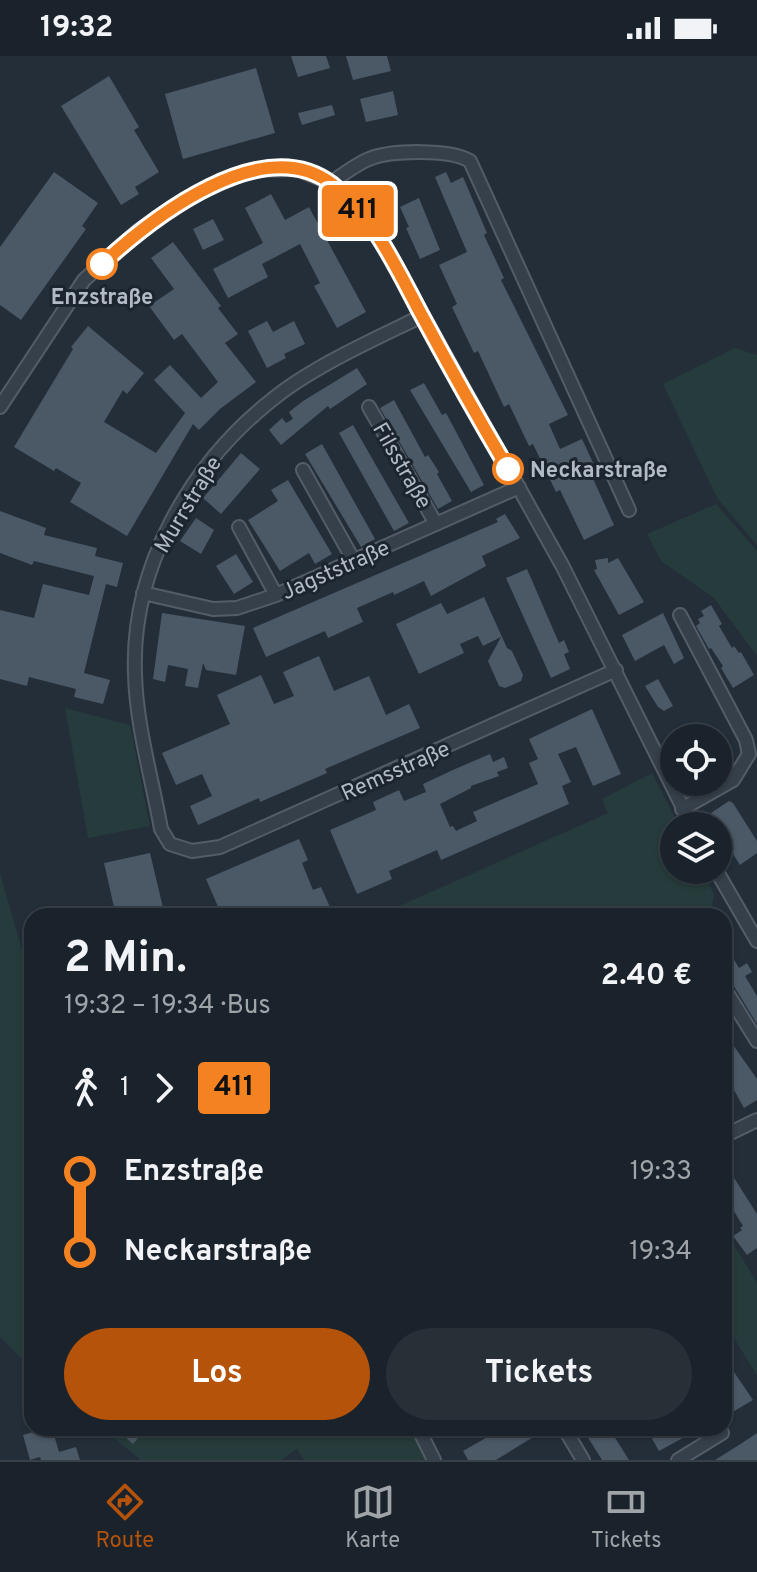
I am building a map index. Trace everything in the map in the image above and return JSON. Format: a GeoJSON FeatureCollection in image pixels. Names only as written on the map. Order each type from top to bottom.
{"type":"FeatureCollection","features":[{"type":"Feature","properties":{"kind":"street"},"geometry":{"type":"LineString","coordinates":[[331,183],[372,157],[398,153],[460,156],[470,161],[629,510]]}},
{"type":"Feature","properties":{"kind":"street"},"geometry":{"type":"LineString","coordinates":[[0,407],[84,280],[150,223],[187,198],[252,170],[297,169],[331,183],[369,224],[396,267],[519,487],[616,670],[684,812]]}},
{"type":"Feature","properties":{"kind":"street","name":"Murrstraße"},"geometry":{"type":"LineString","coordinates":[[170,844],[161,829],[140,720],[135,674],[137,629],[143,593],[157,549],[213,457],[269,402],[323,367],[422,316]]}},
{"type":"Feature","properties":{"kind":"street","name":"Filsstraße"},"geometry":{"type":"LineString","coordinates":[[369,407],[436,524]]}},
{"type":"Feature","properties":{"kind":"street"},"geometry":{"type":"LineString","coordinates":[[303,470],[354,561]]}},
{"type":"Feature","properties":{"kind":"street","name":"Jagststraße"},"geometry":{"type":"LineString","coordinates":[[143,593],[213,609],[237,608],[276,595],[519,487]]}},
{"type":"Feature","properties":{"kind":"street"},"geometry":{"type":"LineString","coordinates":[[239,527],[276,595]]}},
{"type":"Feature","properties":{"kind":"street"},"geometry":{"type":"LineString","coordinates":[[680,615],[746,740],[749,754],[733,780],[682,809]]}},
{"type":"Feature","properties":{"kind":"street","name":"Remsstraße"},"geometry":{"type":"LineString","coordinates":[[170,844],[192,851],[220,847],[238,840],[616,670]]}},
{"type":"Feature","properties":{"kind":"street"},"geometry":{"type":"LineString","coordinates":[[724,884],[757,941]]}},
{"type":"Feature","properties":{"kind":"street"},"geometry":{"type":"LineString","coordinates":[[732,1001],[757,1041]]}},
{"type":"Feature","properties":{"kind":"street"},"geometry":{"type":"LineString","coordinates":[[732,1132],[757,1120]]}},
{"type":"Feature","properties":{"kind":"street"},"geometry":{"type":"LineString","coordinates":[[422,1436],[434,1460]]}},
{"type":"Feature","properties":{"kind":"street"},"geometry":{"type":"LineString","coordinates":[[569,1436],[583,1460]]}},
{"type":"Feature","properties":{"kind":"street"},"geometry":{"type":"LineString","coordinates":[[678,1460],[717,1436]]}},
{"type":"Feature","properties":{"kind":"green space"},"geometry":{"type":"Polygon","coordinates":[[[735,348],[757,355],[757,545],[717,498],[663,384],[735,348]]]}},
{"type":"Feature","properties":{"kind":"green space"},"geometry":{"type":"Polygon","coordinates":[[[716,504],[757,551],[757,656],[714,598],[661,561],[647,534],[716,504]]]}},
{"type":"Feature","properties":{"kind":"green space"},"geometry":{"type":"Polygon","coordinates":[[[65,708],[130,725],[150,826],[88,838],[65,708]]]}},
{"type":"Feature","properties":{"kind":"green space"},"geometry":{"type":"Polygon","coordinates":[[[652,773],[660,796],[664,796],[672,812],[660,812],[660,884],[709,884],[714,894],[712,908],[395,908],[608,813],[602,799],[652,773]]]}},
{"type":"Feature","properties":{"kind":"green space"},"geometry":{"type":"Polygon","coordinates":[[[0,873],[24,957],[24,1361],[0,1337],[0,873]]]}},
{"type":"Feature","properties":{"kind":"green space"},"geometry":{"type":"Polygon","coordinates":[[[732,1241],[757,1283],[757,1376],[732,1334],[732,1241]]]}},
{"type":"Feature","properties":{"kind":"green space"},"geometry":{"type":"Polygon","coordinates":[[[111,1436],[419,1436],[430,1460],[304,1460],[297,1449],[281,1460],[141,1460],[111,1436]]]}},
{"type":"Feature","properties":{"kind":"building"},"geometry":{"type":"Polygon","coordinates":[[[291,56],[326,56],[330,68],[298,77],[291,56]]]}},
{"type":"Feature","properties":{"kind":"building"},"geometry":{"type":"Polygon","coordinates":[[[346,56],[387,56],[391,71],[353,80],[346,56]]]}},
{"type":"Feature","properties":{"kind":"building"},"geometry":{"type":"Polygon","coordinates":[[[256,68],[275,133],[183,159],[165,94],[256,68]]]}},
{"type":"Feature","properties":{"kind":"building"},"geometry":{"type":"Polygon","coordinates":[[[109,76],[139,127],[134,130],[159,172],[135,187],[139,194],[121,205],[61,106],[109,76]]]}},
{"type":"Feature","properties":{"kind":"building"},"geometry":{"type":"Polygon","coordinates":[[[393,91],[398,115],[366,122],[360,99],[393,91]]]}},
{"type":"Feature","properties":{"kind":"building"},"geometry":{"type":"Polygon","coordinates":[[[332,105],[335,115],[302,125],[298,113],[332,105]]]}},
{"type":"Feature","properties":{"kind":"building"},"geometry":{"type":"Polygon","coordinates":[[[54,172],[98,203],[82,226],[86,229],[21,320],[0,305],[0,247],[54,172]]]}},
{"type":"Feature","properties":{"kind":"building"},"geometry":{"type":"Polygon","coordinates":[[[446,172],[451,183],[463,177],[504,278],[501,280],[568,415],[549,424],[560,449],[582,439],[596,469],[590,472],[614,525],[584,540],[560,490],[556,492],[509,404],[504,407],[478,351],[474,353],[452,307],[457,304],[439,265],[467,252],[435,177],[446,172]]]}},
{"type":"Feature","properties":{"kind":"building"},"geometry":{"type":"Polygon","coordinates":[[[271,194],[285,220],[309,207],[366,312],[337,328],[314,286],[320,283],[300,244],[262,264],[268,277],[228,298],[213,269],[263,243],[245,208],[271,194]]]}},
{"type":"Feature","properties":{"kind":"building"},"geometry":{"type":"Polygon","coordinates":[[[419,198],[440,250],[420,259],[400,207],[419,198]]]}},
{"type":"Feature","properties":{"kind":"building"},"geometry":{"type":"Polygon","coordinates":[[[213,219],[224,240],[203,250],[193,229],[213,219]]]}},
{"type":"Feature","properties":{"kind":"building"},"geometry":{"type":"Polygon","coordinates":[[[173,242],[238,334],[225,343],[256,382],[220,409],[199,430],[193,424],[127,536],[70,502],[81,483],[14,447],[73,349],[71,347],[88,326],[144,373],[127,394],[123,390],[104,422],[156,453],[185,413],[154,380],[170,365],[201,398],[218,382],[182,334],[174,340],[149,306],[174,289],[151,258],[173,242]]]}},
{"type":"Feature","properties":{"kind":"building"},"geometry":{"type":"Polygon","coordinates":[[[267,321],[273,332],[294,321],[305,344],[284,354],[286,358],[267,368],[248,331],[267,321]]]}},
{"type":"Feature","properties":{"kind":"building"},"geometry":{"type":"Polygon","coordinates":[[[357,368],[367,384],[330,409],[328,406],[281,445],[269,430],[282,418],[286,423],[293,419],[289,412],[357,368]]]}},
{"type":"Feature","properties":{"kind":"building"},"geometry":{"type":"Polygon","coordinates":[[[424,383],[442,415],[446,413],[484,485],[471,492],[410,390],[424,383]]]}},
{"type":"Feature","properties":{"kind":"building"},"geometry":{"type":"Polygon","coordinates":[[[394,400],[425,457],[428,455],[439,472],[437,474],[452,501],[438,509],[380,408],[394,400]]]}},
{"type":"Feature","properties":{"kind":"building"},"geometry":{"type":"Polygon","coordinates":[[[353,425],[409,523],[394,531],[339,433],[353,425]]]}},
{"type":"Feature","properties":{"kind":"building"},"geometry":{"type":"Polygon","coordinates":[[[322,444],[375,539],[361,547],[305,454],[322,444]]]}},
{"type":"Feature","properties":{"kind":"building"},"geometry":{"type":"Polygon","coordinates":[[[241,453],[260,469],[221,514],[203,498],[241,453]]]}},
{"type":"Feature","properties":{"kind":"building"},"geometry":{"type":"Polygon","coordinates":[[[288,480],[332,554],[315,564],[309,553],[280,571],[248,520],[278,501],[271,490],[288,480]]]}},
{"type":"Feature","properties":{"kind":"building"},"geometry":{"type":"Polygon","coordinates":[[[0,511],[46,528],[44,535],[97,548],[95,556],[123,563],[117,587],[106,584],[84,673],[110,680],[103,704],[74,697],[76,689],[29,677],[27,686],[0,679],[0,610],[34,618],[43,584],[89,595],[94,576],[34,561],[32,565],[0,553],[0,511]]]}},
{"type":"Feature","properties":{"kind":"building"},"geometry":{"type":"Polygon","coordinates":[[[505,514],[520,538],[482,556],[486,566],[431,596],[424,581],[394,595],[393,592],[357,608],[363,622],[328,638],[325,631],[266,657],[253,628],[498,522],[496,519],[505,514]]]}},
{"type":"Feature","properties":{"kind":"building"},"geometry":{"type":"Polygon","coordinates":[[[196,518],[214,530],[201,554],[180,541],[196,518]]]}},
{"type":"Feature","properties":{"kind":"building"},"geometry":{"type":"Polygon","coordinates":[[[236,554],[253,582],[234,594],[216,566],[236,554]]]}},
{"type":"Feature","properties":{"kind":"building"},"geometry":{"type":"Polygon","coordinates":[[[608,558],[608,563],[618,558],[644,602],[619,615],[594,570],[597,569],[595,560],[608,558]]]}},
{"type":"Feature","properties":{"kind":"building"},"geometry":{"type":"Polygon","coordinates":[[[527,569],[559,643],[564,640],[569,652],[564,654],[570,669],[551,678],[506,578],[527,569]]]}},
{"type":"Feature","properties":{"kind":"building"},"geometry":{"type":"Polygon","coordinates":[[[484,597],[523,675],[521,681],[505,688],[499,686],[488,661],[501,637],[483,646],[478,636],[460,644],[464,653],[419,674],[396,624],[441,603],[447,614],[484,597]]]}},
{"type":"Feature","properties":{"kind":"building"},"geometry":{"type":"Polygon","coordinates":[[[711,605],[732,648],[734,646],[741,652],[754,675],[733,688],[721,668],[723,666],[696,626],[700,623],[698,619],[704,616],[701,611],[711,605]]]}},
{"type":"Feature","properties":{"kind":"building"},"geometry":{"type":"Polygon","coordinates":[[[162,613],[245,626],[236,675],[206,670],[203,663],[198,688],[185,686],[188,669],[168,665],[165,682],[153,679],[162,613]]]}},
{"type":"Feature","properties":{"kind":"building"},"geometry":{"type":"Polygon","coordinates":[[[663,613],[684,658],[674,664],[664,645],[635,661],[622,635],[663,613]]]}},
{"type":"Feature","properties":{"kind":"building"},"geometry":{"type":"Polygon","coordinates":[[[319,656],[334,691],[369,676],[386,715],[409,704],[420,728],[325,769],[327,773],[198,825],[190,806],[212,796],[202,774],[176,785],[162,753],[230,724],[217,695],[261,675],[274,704],[294,696],[283,672],[319,656]]]}},
{"type":"Feature","properties":{"kind":"building"},"geometry":{"type":"Polygon","coordinates":[[[658,679],[673,706],[664,711],[645,686],[658,679]]]}},
{"type":"Feature","properties":{"kind":"building"},"geometry":{"type":"Polygon","coordinates":[[[592,709],[621,774],[593,786],[576,747],[558,754],[571,782],[562,786],[569,804],[441,860],[437,850],[389,871],[392,879],[357,894],[330,830],[376,810],[373,802],[399,790],[404,801],[426,792],[423,784],[455,769],[490,754],[493,762],[504,757],[508,768],[497,772],[499,776],[471,786],[440,804],[450,827],[453,826],[456,831],[477,821],[473,812],[538,784],[529,763],[538,759],[529,739],[592,709]]]}},
{"type":"Feature","properties":{"kind":"building"},"geometry":{"type":"Polygon","coordinates":[[[729,801],[733,803],[757,841],[757,853],[740,865],[732,852],[732,812],[712,812],[729,801]]]}},
{"type":"Feature","properties":{"kind":"building"},"geometry":{"type":"Polygon","coordinates":[[[299,839],[308,860],[302,863],[313,890],[321,887],[330,907],[219,908],[206,879],[299,839]]]}},
{"type":"Feature","properties":{"kind":"building"},"geometry":{"type":"Polygon","coordinates":[[[150,853],[163,908],[114,908],[104,863],[150,853]]]}},
{"type":"Feature","properties":{"kind":"building"},"geometry":{"type":"Polygon","coordinates":[[[732,956],[739,968],[747,963],[752,972],[745,976],[757,996],[757,1024],[732,983],[732,956]]]}},
{"type":"Feature","properties":{"kind":"building"},"geometry":{"type":"Polygon","coordinates":[[[732,1043],[757,1079],[757,1100],[744,1108],[732,1086],[732,1043]]]}},
{"type":"Feature","properties":{"kind":"building"},"geometry":{"type":"Polygon","coordinates":[[[732,1175],[757,1214],[757,1248],[747,1255],[733,1236],[743,1226],[732,1208],[732,1175]]]}},
{"type":"Feature","properties":{"kind":"building"},"geometry":{"type":"Polygon","coordinates":[[[732,1369],[753,1400],[732,1412],[732,1369]]]}},
{"type":"Feature","properties":{"kind":"building"},"geometry":{"type":"Polygon","coordinates":[[[757,1433],[757,1460],[715,1460],[739,1445],[757,1433]]]}},
{"type":"Feature","properties":{"kind":"building"},"geometry":{"type":"Polygon","coordinates":[[[23,1435],[54,1436],[59,1452],[76,1447],[80,1460],[41,1460],[40,1457],[30,1460],[23,1435]]]}},
{"type":"Feature","properties":{"kind":"building"},"geometry":{"type":"Polygon","coordinates":[[[124,1436],[140,1436],[133,1444],[124,1436]]]}},
{"type":"Feature","properties":{"kind":"building"},"geometry":{"type":"Polygon","coordinates":[[[489,1436],[535,1436],[496,1460],[468,1460],[463,1451],[489,1436]]]}},
{"type":"Feature","properties":{"kind":"building"},"geometry":{"type":"Polygon","coordinates":[[[587,1436],[614,1436],[629,1460],[602,1460],[587,1436]]]}},
{"type":"Feature","properties":{"kind":"building"},"geometry":{"type":"Polygon","coordinates":[[[651,1436],[686,1436],[659,1451],[651,1436]]]}},
{"type":"Feature","properties":{"kind":"bus line","name":"411"},"geometry":{"type":"LineString","coordinates":[[102,264],[138,231],[187,198],[252,170],[297,169],[331,183],[369,224],[396,267],[508,469]]}},
{"type":"Feature","properties":{"kind":"place","name":"Enzstraße"},"geometry":{"type":"Point","coordinates":[102,264]}},
{"type":"Feature","properties":{"kind":"place","name":"Neckarstraße"},"geometry":{"type":"Point","coordinates":[508,469]}}]}
